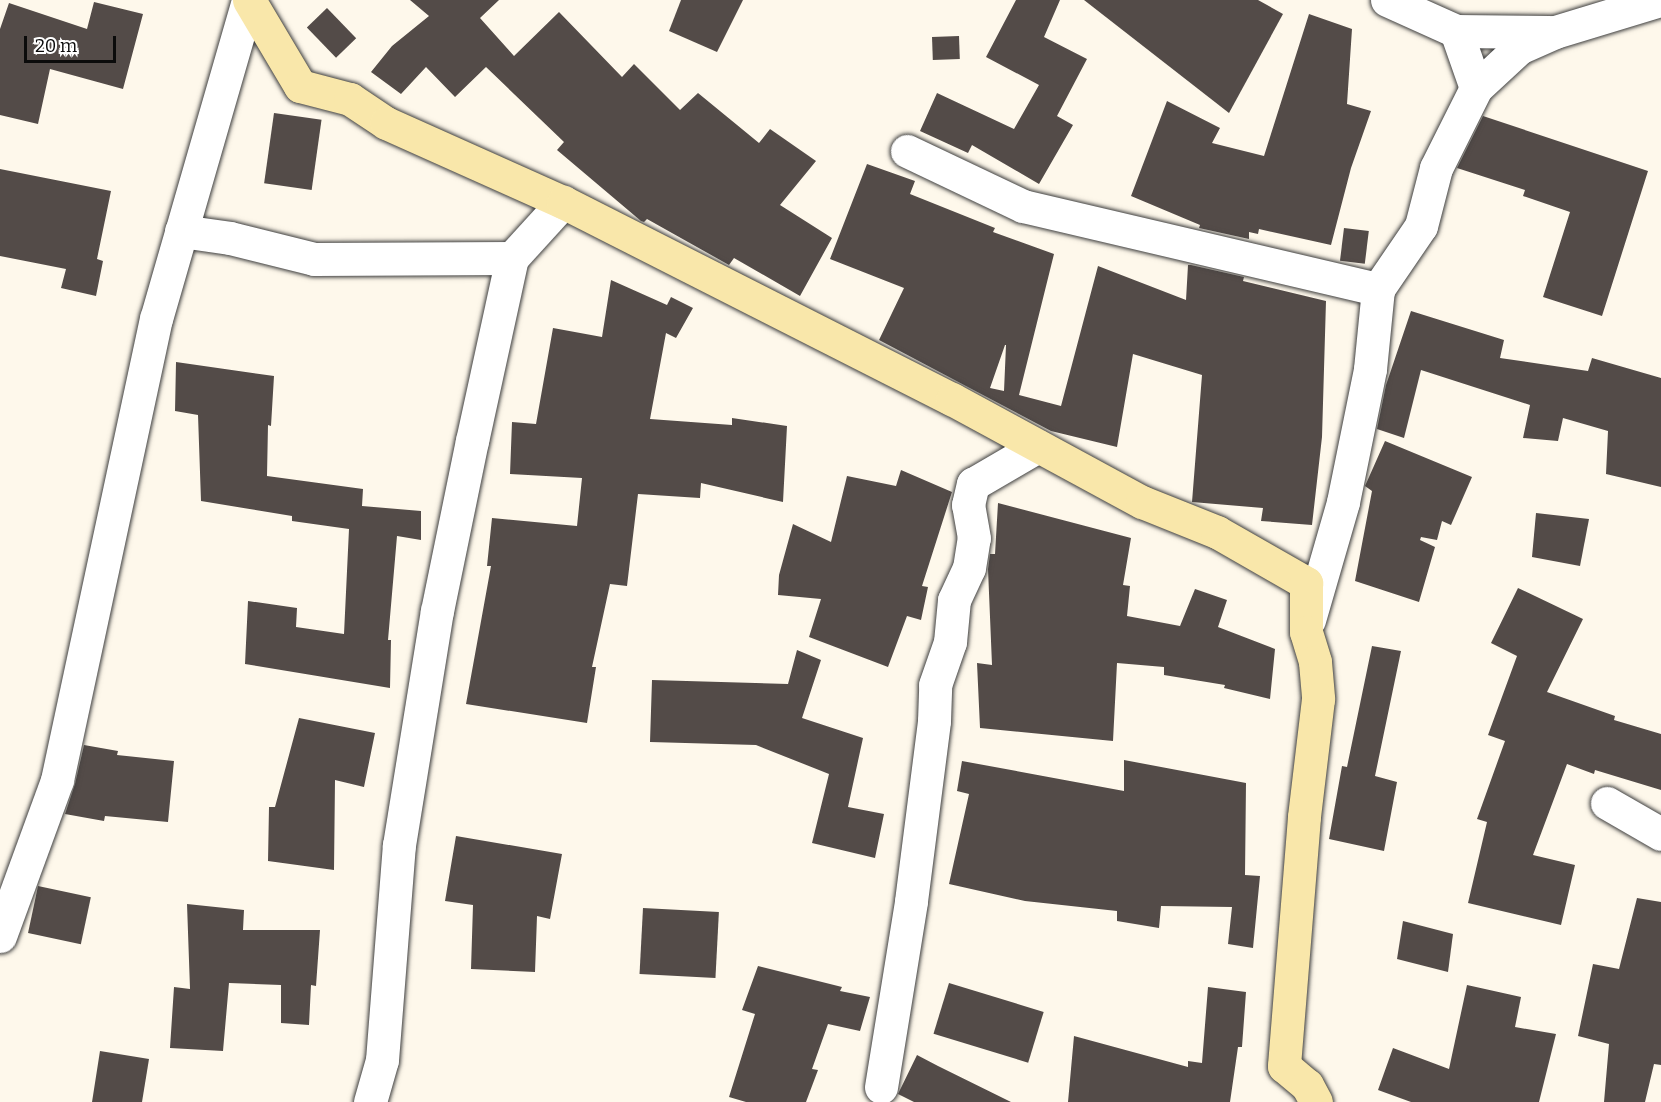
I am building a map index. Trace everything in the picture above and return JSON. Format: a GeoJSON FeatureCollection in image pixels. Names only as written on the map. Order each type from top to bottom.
{"type":"FeatureCollection","features":[{"type":"Feature","properties":{"kind":"street"},"geometry":{"type":"LineString","coordinates":[[248,0],[300,86],[350,99],[386,123],[563,202],[952,399],[1142,502],[1218,532],[1306,583],[1306,632],[1316,662],[1318,699],[1304,817],[1284,1066],[1307,1086],[1316,1102]]}},
{"type":"Feature","properties":{"kind":"street"},"geometry":{"type":"LineString","coordinates":[[0,936],[57,780],[156,319],[248,0]]}},
{"type":"Feature","properties":{"kind":"street"},"geometry":{"type":"LineString","coordinates":[[1387,0],[1456,31],[1555,32]]}},
{"type":"Feature","properties":{"kind":"street"},"geometry":{"type":"LineString","coordinates":[[1306,632],[1343,502],[1370,369],[1378,289],[1421,226],[1436,168],[1476,88],[1519,48],[1555,32],[1660,0]]}},
{"type":"Feature","properties":{"kind":"street"},"geometry":{"type":"LineString","coordinates":[[1456,31],[1476,88]]}},
{"type":"Feature","properties":{"kind":"street"},"geometry":{"type":"LineString","coordinates":[[907,151],[1023,206],[1378,289]]}},
{"type":"Feature","properties":{"kind":"street"},"geometry":{"type":"LineString","coordinates":[[370,1102],[382,1060],[399,845],[437,611],[512,258],[563,202]]}},
{"type":"Feature","properties":{"kind":"street"},"geometry":{"type":"LineString","coordinates":[[182,231],[230,238],[314,259],[512,258]]}},
{"type":"Feature","properties":{"kind":"street"},"geometry":{"type":"LineString","coordinates":[[881,1087],[911,901],[934,721],[935,685],[950,642],[954,600],[969,568],[974,537],[968,506],[973,484],[1038,446]]}},
{"type":"Feature","properties":{"kind":"street"},"geometry":{"type":"LineString","coordinates":[[1607,803],[1661,834]]}},
{"type":"Feature","properties":{"kind":"building"},"geometry":{"type":"Polygon","coordinates":[[[410,0],[499,0],[480,18],[514,56],[559,12],[622,77],[634,64],[680,110],[698,93],[759,143],[770,129],[816,161],[780,205],[832,238],[800,296],[734,258],[729,265],[647,219],[644,222],[641,221],[557,150],[564,142],[486,67],[455,97],[426,67],[401,94],[371,72],[392,46],[429,16],[410,0]]]}},
{"type":"Feature","properties":{"kind":"building"},"geometry":{"type":"Polygon","coordinates":[[[681,0],[743,0],[717,52],[669,31],[681,0]]]}},
{"type":"Feature","properties":{"kind":"building"},"geometry":{"type":"Polygon","coordinates":[[[1016,0],[1060,0],[1044,37],[1087,59],[1057,116],[1073,125],[1039,184],[972,145],[968,153],[920,131],[937,93],[1014,129],[1039,85],[986,57],[1016,0]]]}},
{"type":"Feature","properties":{"kind":"building"},"geometry":{"type":"Polygon","coordinates":[[[1084,0],[1258,0],[1283,14],[1229,113],[1084,0]]]}},
{"type":"Feature","properties":{"kind":"building"},"geometry":{"type":"Polygon","coordinates":[[[94,2],[143,14],[123,89],[50,69],[38,124],[0,115],[0,29],[9,3],[87,29],[94,2]]]}},
{"type":"Feature","properties":{"kind":"building"},"geometry":{"type":"Polygon","coordinates":[[[327,8],[356,38],[336,58],[307,27],[327,8]]]}},
{"type":"Feature","properties":{"kind":"building"},"geometry":{"type":"Polygon","coordinates":[[[1309,14],[1352,29],[1347,104],[1371,111],[1351,168],[1331,245],[1259,229],[1258,234],[1249,232],[1249,239],[1199,228],[1200,225],[1131,196],[1167,101],[1220,128],[1212,143],[1264,156],[1309,14]]]}},
{"type":"Feature","properties":{"kind":"building"},"geometry":{"type":"Polygon","coordinates":[[[959,36],[960,59],[933,60],[932,37],[959,36]]]}},
{"type":"Feature","properties":{"kind":"building"},"geometry":{"type":"Polygon","coordinates":[[[274,113],[322,120],[312,190],[264,183],[274,113]]]}},
{"type":"Feature","properties":{"kind":"building"},"geometry":{"type":"Polygon","coordinates":[[[1483,116],[1648,171],[1602,316],[1543,297],[1570,212],[1523,196],[1525,190],[1457,168],[1483,116]]]}},
{"type":"Feature","properties":{"kind":"building"},"geometry":{"type":"Polygon","coordinates":[[[867,164],[915,181],[910,194],[995,228],[993,232],[1054,254],[1019,395],[1061,406],[1098,266],[1186,300],[1188,265],[1191,265],[1244,277],[1243,281],[1326,301],[1322,437],[1312,525],[1261,521],[1263,508],[1192,502],[1202,375],[1133,354],[1117,447],[1051,431],[879,340],[904,288],[830,259],[867,164]],[[1006,345],[990,388],[1004,391],[1006,345]]]}},
{"type":"Feature","properties":{"kind":"building"},"geometry":{"type":"Polygon","coordinates":[[[0,169],[111,191],[97,259],[103,261],[96,296],[61,288],[66,269],[0,256],[0,169]]]}},
{"type":"Feature","properties":{"kind":"building"},"geometry":{"type":"Polygon","coordinates":[[[1344,228],[1369,231],[1365,264],[1340,261],[1344,228]]]}},
{"type":"Feature","properties":{"kind":"building"},"geometry":{"type":"Polygon","coordinates":[[[611,280],[667,305],[671,297],[693,308],[676,338],[666,333],[650,419],[732,425],[732,418],[787,426],[783,502],[701,483],[700,498],[638,494],[627,586],[610,584],[592,667],[596,667],[587,723],[466,704],[491,566],[487,566],[492,518],[577,526],[582,478],[510,474],[512,422],[536,424],[553,328],[602,337],[611,280]]]}},
{"type":"Feature","properties":{"kind":"building"},"geometry":{"type":"Polygon","coordinates":[[[1411,311],[1504,340],[1500,358],[1588,371],[1592,358],[1661,378],[1661,487],[1606,474],[1608,431],[1563,418],[1558,441],[1523,438],[1530,405],[1421,370],[1404,438],[1377,429],[1386,385],[1411,311]]]}},
{"type":"Feature","properties":{"kind":"building"},"geometry":{"type":"Polygon","coordinates":[[[176,362],[274,376],[271,426],[268,425],[267,476],[363,489],[362,506],[421,511],[421,540],[397,536],[388,640],[391,640],[390,688],[245,664],[248,601],[297,608],[296,627],[344,634],[349,529],[292,521],[292,516],[201,501],[198,415],[175,411],[176,362]]]}},
{"type":"Feature","properties":{"kind":"building"},"geometry":{"type":"Polygon","coordinates":[[[1385,441],[1472,477],[1451,525],[1442,521],[1437,540],[1421,537],[1420,540],[1435,547],[1419,602],[1355,581],[1372,491],[1365,486],[1385,441]]]}},
{"type":"Feature","properties":{"kind":"building"},"geometry":{"type":"Polygon","coordinates":[[[901,470],[952,492],[922,586],[928,587],[921,620],[907,616],[888,667],[809,637],[821,599],[778,595],[779,575],[793,524],[831,542],[847,476],[896,486],[901,470]]]}},
{"type":"Feature","properties":{"kind":"building"},"geometry":{"type":"Polygon","coordinates":[[[998,503],[1131,538],[1123,585],[1130,586],[1127,616],[1180,626],[1195,589],[1227,600],[1218,627],[1275,649],[1270,699],[1224,688],[1225,685],[1164,675],[1164,667],[1117,663],[1113,741],[980,728],[977,663],[992,665],[988,569],[990,554],[995,554],[998,503]]]}},
{"type":"Feature","properties":{"kind":"building"},"geometry":{"type":"Polygon","coordinates":[[[1536,513],[1589,519],[1580,566],[1532,557],[1536,513]]]}},
{"type":"Feature","properties":{"kind":"building"},"geometry":{"type":"Polygon","coordinates":[[[1518,588],[1583,619],[1547,692],[1615,716],[1614,720],[1661,734],[1661,790],[1595,770],[1594,774],[1567,764],[1533,855],[1575,865],[1561,925],[1468,903],[1487,822],[1477,819],[1505,741],[1488,735],[1517,656],[1491,643],[1518,588]]]}},
{"type":"Feature","properties":{"kind":"building"},"geometry":{"type":"Polygon","coordinates":[[[1372,646],[1401,651],[1375,776],[1397,782],[1384,851],[1329,839],[1342,766],[1347,767],[1372,646]]]}},
{"type":"Feature","properties":{"kind":"building"},"geometry":{"type":"Polygon","coordinates":[[[797,650],[821,660],[802,718],[863,738],[848,807],[884,814],[875,858],[812,843],[829,774],[756,745],[650,742],[652,680],[788,684],[797,650]]]}},
{"type":"Feature","properties":{"kind":"building"},"geometry":{"type":"Polygon","coordinates":[[[299,718],[375,733],[364,787],[335,780],[334,870],[268,861],[269,807],[275,807],[299,718]]]}},
{"type":"Feature","properties":{"kind":"building"},"geometry":{"type":"Polygon","coordinates":[[[84,745],[118,751],[117,755],[174,761],[168,822],[105,816],[104,821],[65,814],[84,745]]]}},
{"type":"Feature","properties":{"kind":"building"},"geometry":{"type":"Polygon","coordinates":[[[1124,760],[1246,783],[1245,875],[1260,876],[1253,948],[1228,944],[1232,907],[1161,906],[1159,928],[1117,921],[1117,911],[1025,901],[949,884],[969,794],[957,791],[962,761],[1124,791],[1124,760]]]}},
{"type":"Feature","properties":{"kind":"building"},"geometry":{"type":"Polygon","coordinates":[[[456,836],[562,854],[550,919],[537,916],[535,972],[471,969],[473,905],[445,901],[456,836]]]}},
{"type":"Feature","properties":{"kind":"building"},"geometry":{"type":"Polygon","coordinates":[[[38,886],[91,897],[81,944],[28,933],[38,886]]]}},
{"type":"Feature","properties":{"kind":"building"},"geometry":{"type":"Polygon","coordinates":[[[1637,898],[1661,902],[1661,1065],[1654,1064],[1645,1102],[1604,1102],[1609,1044],[1578,1036],[1593,964],[1619,969],[1637,898]]]}},
{"type":"Feature","properties":{"kind":"building"},"geometry":{"type":"Polygon","coordinates":[[[187,904],[244,910],[243,930],[320,930],[316,986],[311,985],[309,1025],[281,1023],[281,985],[229,983],[223,1051],[170,1048],[174,987],[190,989],[187,904]]]}},
{"type":"Feature","properties":{"kind":"building"},"geometry":{"type":"Polygon","coordinates":[[[643,908],[719,912],[715,978],[640,974],[643,908]]]}},
{"type":"Feature","properties":{"kind":"building"},"geometry":{"type":"Polygon","coordinates":[[[1403,921],[1453,934],[1448,972],[1397,959],[1403,921]]]}},
{"type":"Feature","properties":{"kind":"building"},"geometry":{"type":"Polygon","coordinates":[[[758,966],[842,987],[840,991],[870,997],[860,1031],[828,1024],[812,1069],[818,1070],[806,1102],[746,1102],[729,1097],[755,1014],[742,1010],[758,966]]]}},
{"type":"Feature","properties":{"kind":"building"},"geometry":{"type":"Polygon","coordinates":[[[949,983],[1044,1012],[1028,1063],[934,1034],[949,983]]]}},
{"type":"Feature","properties":{"kind":"building"},"geometry":{"type":"Polygon","coordinates":[[[1467,985],[1521,997],[1515,1027],[1556,1034],[1539,1102],[1411,1102],[1378,1090],[1393,1048],[1449,1069],[1467,985]]]}},
{"type":"Feature","properties":{"kind":"building"},"geometry":{"type":"Polygon","coordinates":[[[1208,987],[1246,992],[1242,1047],[1238,1047],[1230,1102],[1068,1102],[1074,1036],[1188,1067],[1188,1061],[1202,1063],[1208,987]]]}},
{"type":"Feature","properties":{"kind":"building"},"geometry":{"type":"Polygon","coordinates":[[[100,1051],[149,1059],[142,1102],[92,1102],[100,1051]]]}},
{"type":"Feature","properties":{"kind":"building"},"geometry":{"type":"Polygon","coordinates":[[[917,1055],[1011,1102],[914,1102],[898,1094],[917,1055]]]}}]}
